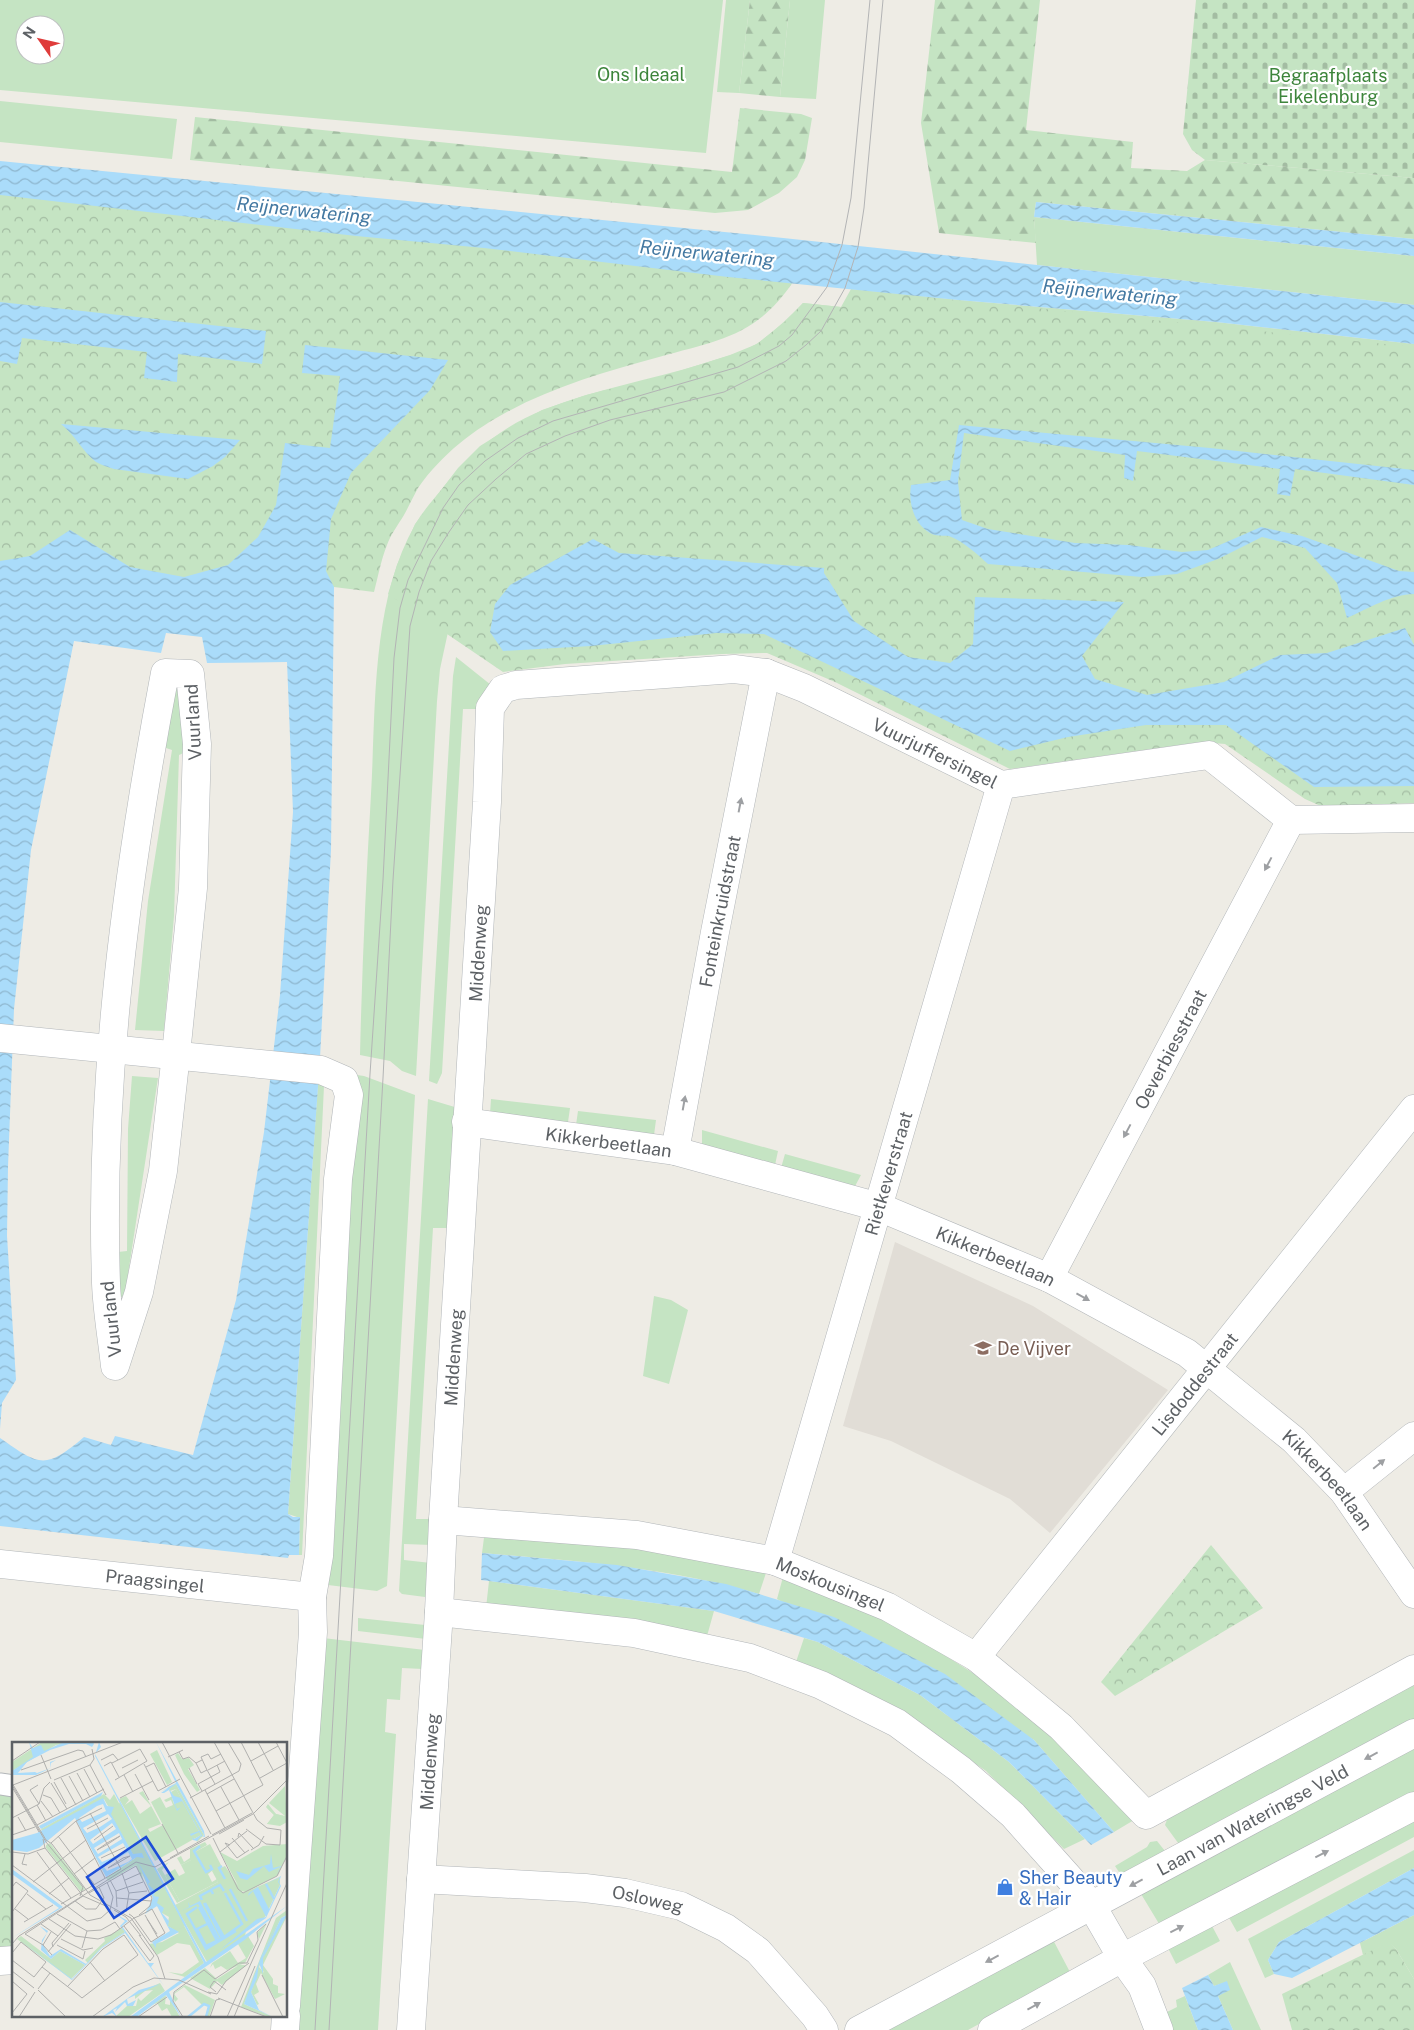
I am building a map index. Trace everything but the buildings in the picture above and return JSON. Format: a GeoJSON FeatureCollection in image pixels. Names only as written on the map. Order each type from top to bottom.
{"type":"FeatureCollection","features":[{"type":"Feature","properties":{"kind":"street","name":"Vuurjuffersingel"},"geometry":{"type":"LineString","coordinates":[[503,688],[516,685],[734,669],[766,673],[804,688],[1001,785],[1210,755],[1291,820]]}},
{"type":"Feature","properties":{"kind":"street","name":"Vuurland"},"geometry":{"type":"LineString","coordinates":[[165,673],[190,674],[197,744],[193,888],[176,1054],[161,1180],[139,1292],[115,1366],[106,1285],[105,1169],[112,1048],[131,872],[165,673]]}},
{"type":"Feature","properties":{"kind":"street","name":"Fonteinkruidstraat"},"geometry":{"type":"LineString","coordinates":[[675,1151],[714,932],[766,673]]}},
{"type":"Feature","properties":{"kind":"street","name":"Middenweg"},"geometry":{"type":"LineString","coordinates":[[411,2030],[439,1612],[466,1122],[487,802],[490,708],[503,688]]}},
{"type":"Feature","properties":{"kind":"street","name":"Rietkeverstraat"},"geometry":{"type":"LineString","coordinates":[[775,1561],[1001,785]]}},
{"type":"Feature","properties":{"kind":"street"},"geometry":{"type":"LineString","coordinates":[[1291,820],[1414,818]]}},
{"type":"Feature","properties":{"kind":"street","name":"Oeverbiesstraat"},"geometry":{"type":"LineString","coordinates":[[1049,1278],[1291,820]]}},
{"type":"Feature","properties":{"kind":"street"},"geometry":{"type":"LineString","coordinates":[[0,1038],[253,1062],[332,1075],[348,1095],[338,1179],[320,1556],[312,1598],[312,1632],[288,1957]]}},
{"type":"Feature","properties":{"kind":"street","name":"Lisdoddestraat"},"geometry":{"type":"LineString","coordinates":[[976,1658],[1414,1110]]}},
{"type":"Feature","properties":{"kind":"street","name":"Kikkerbeetlaan"},"geometry":{"type":"LineString","coordinates":[[466,1122],[675,1151],[879,1207],[1049,1278],[1187,1353],[1294,1440],[1344,1492],[1414,1594]]}},
{"type":"Feature","properties":{"kind":"street"},"geometry":{"type":"LineString","coordinates":[[1344,1492],[1414,1436]]}},
{"type":"Feature","properties":{"kind":"street","name":"Moskousingel"},"geometry":{"type":"LineString","coordinates":[[443,1520],[637,1535],[775,1561],[888,1607],[976,1658],[1061,1727],[1146,1815],[1414,1669]]}},
{"type":"Feature","properties":{"kind":"street","name":"Praagsingel"},"geometry":{"type":"LineString","coordinates":[[0,1564],[312,1598]]}},
{"type":"Feature","properties":{"kind":"street"},"geometry":{"type":"LineString","coordinates":[[439,1612],[634,1633],[750,1658],[820,1685],[897,1723],[961,1770],[1013,1815],[1092,1906],[1122,1958],[1142,1986],[1159,2030]]}},
{"type":"Feature","properties":{"kind":"street","name":"Laan van Wateringse Veld"},"geometry":{"type":"LineString","coordinates":[[859,2030],[1414,1733]]}},
{"type":"Feature","properties":{"kind":"street"},"geometry":{"type":"LineString","coordinates":[[992,2030],[1122,1958],[1414,1806]]}},
{"type":"Feature","properties":{"kind":"street","name":"Osloweg"},"geometry":{"type":"LineString","coordinates":[[420,1879],[585,1888],[625,1893],[681,1906],[726,1928],[758,1951],[815,2016],[824,2030]]}},
{"type":"Feature","properties":{"kind":"shaded area","name":"De Vijver"},"geometry":{"type":"Polygon","coordinates":[[[895,1242],[1033,1306],[1168,1390],[1050,1533],[1010,1499],[891,1441],[843,1426],[895,1242]]]}},
{"type":"Feature","properties":{"kind":"green space","name":"Ons Ideaal"},"geometry":{"type":"Polygon","coordinates":[[[0,0],[723,0],[706,153],[0,90],[0,0]]]}},
{"type":"Feature","properties":{"kind":"green space"},"geometry":{"type":"Polygon","coordinates":[[[726,0],[750,0],[739,93],[717,92],[726,0]]]}},
{"type":"Feature","properties":{"kind":"green space"},"geometry":{"type":"Polygon","coordinates":[[[750,0],[790,0],[780,97],[739,93],[750,0]]]}},
{"type":"Feature","properties":{"kind":"green space"},"geometry":{"type":"Polygon","coordinates":[[[790,0],[825,0],[816,99],[780,97],[790,0]]]}},
{"type":"Feature","properties":{"kind":"green space"},"geometry":{"type":"Polygon","coordinates":[[[935,0],[1040,0],[1026,130],[1133,142],[1131,168],[1187,171],[1205,160],[1414,178],[1414,239],[1036,202],[1034,217],[1036,243],[939,233],[921,123],[935,0]]]}},
{"type":"Feature","properties":{"kind":"green space","name":"Begraafplaats Eikelenburg"},"geometry":{"type":"Polygon","coordinates":[[[1196,0],[1414,0],[1414,178],[1205,160],[1192,150],[1183,134],[1196,0]]]}},
{"type":"Feature","properties":{"kind":"green space"},"geometry":{"type":"Polygon","coordinates":[[[0,101],[177,119],[172,159],[0,142],[0,101]]]}},
{"type":"Feature","properties":{"kind":"green space"},"geometry":{"type":"Polygon","coordinates":[[[740,108],[801,114],[812,118],[805,160],[797,177],[779,193],[748,210],[715,213],[190,160],[195,117],[732,172],[740,108]]]}},
{"type":"Feature","properties":{"kind":"green space"},"geometry":{"type":"Polygon","coordinates":[[[0,189],[793,282],[765,315],[734,334],[559,388],[526,402],[466,438],[441,461],[418,488],[389,541],[374,592],[334,587],[283,601],[0,580],[0,189]]]}},
{"type":"Feature","properties":{"kind":"green space"},"geometry":{"type":"Polygon","coordinates":[[[1034,217],[1414,256],[1414,305],[1037,265],[1034,217]]]}},
{"type":"Feature","properties":{"kind":"green space"},"geometry":{"type":"Polygon","coordinates":[[[851,289],[1216,322],[1414,344],[1414,357],[851,289]]]}},
{"type":"Feature","properties":{"kind":"green space"},"geometry":{"type":"Polygon","coordinates":[[[851,289],[1414,347],[1414,803],[1323,807],[1305,799],[1225,744],[1201,742],[1010,769],[835,682],[767,653],[565,664],[503,672],[388,594],[397,565],[415,524],[458,468],[480,446],[542,410],[586,395],[670,374],[730,355],[757,344],[787,320],[803,303],[841,307],[851,289]]]}},
{"type":"Feature","properties":{"kind":"green space"},"geometry":{"type":"Polygon","coordinates":[[[803,303],[841,307],[448,632],[440,669],[437,701],[416,1076],[402,1071],[390,1061],[360,1055],[378,656],[390,587],[401,555],[415,525],[431,502],[464,464],[487,442],[513,424],[543,410],[582,396],[682,370],[745,350],[770,334],[803,303]]]}},
{"type":"Feature","properties":{"kind":"green space"},"geometry":{"type":"Polygon","coordinates":[[[456,657],[491,685],[480,709],[463,709],[442,1073],[437,1084],[429,1081],[453,676],[456,657]]]}},
{"type":"Feature","properties":{"kind":"green space"},"geometry":{"type":"Polygon","coordinates":[[[180,686],[186,752],[179,755],[174,916],[164,1031],[135,1030],[148,901],[172,750],[163,747],[176,689],[180,686]]]}},
{"type":"Feature","properties":{"kind":"green space"},"geometry":{"type":"Polygon","coordinates":[[[357,1075],[415,1095],[387,1586],[377,1591],[328,1585],[355,1077],[357,1075]]]}},
{"type":"Feature","properties":{"kind":"green space"},"geometry":{"type":"Polygon","coordinates":[[[132,1076],[158,1078],[125,1294],[118,1300],[118,1252],[127,1251],[128,1129],[132,1076]]]}},
{"type":"Feature","properties":{"kind":"green space"},"geometry":{"type":"Polygon","coordinates":[[[318,1084],[324,1086],[302,1555],[299,1555],[300,1518],[288,1514],[318,1084]]]}},
{"type":"Feature","properties":{"kind":"green space"},"geometry":{"type":"Polygon","coordinates":[[[428,1099],[458,1108],[451,1228],[433,1228],[416,1519],[434,1519],[432,1545],[404,1544],[404,1560],[431,1563],[428,1596],[425,1597],[402,1594],[399,1591],[428,1099]]]}},
{"type":"Feature","properties":{"kind":"green space"},"geometry":{"type":"Polygon","coordinates":[[[491,1099],[570,1108],[568,1122],[490,1114],[491,1099]]]}},
{"type":"Feature","properties":{"kind":"green space"},"geometry":{"type":"Polygon","coordinates":[[[578,1111],[656,1120],[654,1135],[576,1125],[578,1111]]]}},
{"type":"Feature","properties":{"kind":"green space"},"geometry":{"type":"Polygon","coordinates":[[[702,1130],[778,1151],[775,1165],[702,1145],[702,1130]]]}},
{"type":"Feature","properties":{"kind":"green space"},"geometry":{"type":"Polygon","coordinates":[[[785,1154],[861,1175],[854,1188],[781,1168],[785,1154]]]}},
{"type":"Feature","properties":{"kind":"green space"},"geometry":{"type":"Polygon","coordinates":[[[654,1296],[671,1300],[688,1310],[669,1384],[643,1376],[654,1296]]]}},
{"type":"Feature","properties":{"kind":"green space"},"geometry":{"type":"Polygon","coordinates":[[[485,1530],[619,1540],[766,1573],[759,1594],[691,1577],[656,1571],[587,1562],[482,1553],[485,1530]]]}},
{"type":"Feature","properties":{"kind":"green space"},"geometry":{"type":"Polygon","coordinates":[[[1211,1545],[1263,1608],[1115,1696],[1101,1682],[1211,1545]]]}},
{"type":"Feature","properties":{"kind":"green space"},"geometry":{"type":"Polygon","coordinates":[[[783,1577],[898,1626],[1008,1695],[1064,1744],[1134,1820],[1114,1832],[1034,1740],[777,1599],[783,1577]]]}},
{"type":"Feature","properties":{"kind":"green space"},"geometry":{"type":"Polygon","coordinates":[[[489,1581],[714,1611],[707,1636],[486,1608],[489,1581]]]}},
{"type":"Feature","properties":{"kind":"green space"},"geometry":{"type":"Polygon","coordinates":[[[358,1618],[425,1625],[426,1639],[358,1631],[358,1618]]]}},
{"type":"Feature","properties":{"kind":"green space"},"geometry":{"type":"Polygon","coordinates":[[[323,1638],[425,1650],[423,1669],[402,1668],[400,1700],[387,1699],[385,1732],[396,1734],[378,2030],[298,2030],[323,1638]]]}},
{"type":"Feature","properties":{"kind":"green space"},"geometry":{"type":"Polygon","coordinates":[[[804,1638],[818,1642],[920,1695],[1009,1762],[1085,1839],[1064,1849],[986,1771],[906,1716],[796,1662],[804,1638]]]}},
{"type":"Feature","properties":{"kind":"green space"},"geometry":{"type":"Polygon","coordinates":[[[1414,1685],[1414,1725],[1181,1847],[1165,1825],[1168,1817],[1414,1685]]]}},
{"type":"Feature","properties":{"kind":"green space"},"geometry":{"type":"Polygon","coordinates":[[[1414,1743],[1414,1796],[1161,1927],[1138,1889],[1414,1743]]]}},
{"type":"Feature","properties":{"kind":"green space"},"geometry":{"type":"Polygon","coordinates":[[[0,1784],[12,1786],[12,1960],[0,1961],[0,1784]]]}},
{"type":"Feature","properties":{"kind":"green space"},"geometry":{"type":"Polygon","coordinates":[[[1414,1817],[1414,1837],[1237,1932],[1228,1916],[1414,1817]]]}},
{"type":"Feature","properties":{"kind":"green space"},"geometry":{"type":"Polygon","coordinates":[[[1157,1841],[1169,1856],[1123,1878],[1115,1866],[1147,1847],[1150,1842],[1157,1841]]]}},
{"type":"Feature","properties":{"kind":"green space"},"geometry":{"type":"Polygon","coordinates":[[[1414,1850],[1414,1868],[1279,1942],[1268,1960],[1274,1974],[1265,1978],[1248,1939],[1414,1850]]]}},
{"type":"Feature","properties":{"kind":"green space"},"geometry":{"type":"Polygon","coordinates":[[[1414,1915],[1414,1979],[1396,1949],[1389,1943],[1363,1955],[1360,1943],[1414,1915]]]}},
{"type":"Feature","properties":{"kind":"green space"},"geometry":{"type":"Polygon","coordinates":[[[1212,1926],[1220,1941],[1176,1964],[1168,1948],[1212,1926]]]}},
{"type":"Feature","properties":{"kind":"green space"},"geometry":{"type":"Polygon","coordinates":[[[1051,1936],[1071,1974],[968,2030],[879,2030],[1051,1936]]]}},
{"type":"Feature","properties":{"kind":"green space"},"geometry":{"type":"Polygon","coordinates":[[[1389,1942],[1396,1949],[1414,1979],[1414,2030],[1292,2030],[1282,1994],[1389,1942]]]}},
{"type":"Feature","properties":{"kind":"green space"},"geometry":{"type":"Polygon","coordinates":[[[1230,1962],[1261,2030],[1233,2030],[1218,1996],[1227,1982],[1214,1986],[1208,1975],[1230,1962]]]}},
{"type":"Feature","properties":{"kind":"green space"},"geometry":{"type":"Polygon","coordinates":[[[1185,1996],[1198,2030],[1171,2030],[1165,2013],[1177,2007],[1176,2000],[1185,1996]]]}},
{"type":"Feature","properties":{"kind":"water","name":"Reijnerwatering"},"geometry":{"type":"Polygon","coordinates":[[[0,161],[755,235],[1414,305],[1414,344],[1216,322],[958,300],[728,277],[484,248],[356,236],[0,195],[0,161]]]}},
{"type":"Feature","properties":{"kind":"water"},"geometry":{"type":"Polygon","coordinates":[[[1036,202],[1414,239],[1414,256],[1034,217],[1036,202]]]}},
{"type":"Feature","properties":{"kind":"water"},"geometry":{"type":"Polygon","coordinates":[[[0,302],[266,331],[262,364],[178,354],[177,382],[144,378],[147,352],[22,338],[17,364],[0,361],[0,302]]]}},
{"type":"Feature","properties":{"kind":"water"},"geometry":{"type":"Polygon","coordinates":[[[305,345],[448,360],[430,390],[351,473],[331,519],[326,571],[334,587],[331,850],[320,1058],[288,1514],[293,1517],[300,1517],[299,1555],[289,1555],[288,1558],[0,1526],[0,1438],[34,1459],[42,1460],[60,1455],[84,1437],[111,1445],[115,1436],[193,1455],[236,1300],[264,1132],[280,995],[293,812],[287,662],[207,663],[202,637],[166,633],[161,653],[74,641],[31,850],[14,1009],[7,1236],[16,1380],[2,1403],[0,1429],[0,561],[30,556],[70,530],[130,567],[184,577],[228,565],[258,537],[276,505],[285,443],[330,448],[340,376],[302,373],[305,345]]]}},
{"type":"Feature","properties":{"kind":"water"},"geometry":{"type":"Polygon","coordinates":[[[61,424],[240,440],[225,457],[213,466],[188,479],[114,469],[100,464],[91,458],[71,433],[61,424]]]}},
{"type":"Feature","properties":{"kind":"water"},"geometry":{"type":"Polygon","coordinates":[[[959,425],[1210,448],[1414,470],[1414,485],[1295,469],[1290,496],[1277,494],[1280,469],[1137,451],[1133,481],[1124,478],[1125,455],[964,433],[958,482],[962,520],[988,529],[1075,543],[1129,545],[1182,552],[1208,550],[1261,527],[1302,536],[1399,571],[1414,572],[1414,594],[1388,599],[1347,618],[1337,583],[1305,548],[1262,537],[1218,559],[1177,574],[1142,577],[988,564],[959,541],[949,536],[932,534],[924,529],[916,519],[911,506],[911,485],[950,480],[959,425]]]}},
{"type":"Feature","properties":{"kind":"water"},"geometry":{"type":"Polygon","coordinates":[[[593,539],[619,553],[824,568],[824,573],[854,621],[908,657],[950,663],[973,644],[975,597],[1124,602],[1082,656],[1095,679],[1147,695],[1224,682],[1280,655],[1327,653],[1405,628],[1414,645],[1414,786],[1314,787],[1226,725],[1146,725],[1068,737],[1010,751],[764,634],[716,633],[591,646],[503,651],[490,632],[495,604],[510,585],[593,539]]]}},
{"type":"Feature","properties":{"kind":"water"},"geometry":{"type":"Polygon","coordinates":[[[482,1553],[617,1565],[726,1584],[834,1617],[945,1674],[1034,1740],[1114,1832],[1091,1845],[1009,1762],[920,1695],[818,1642],[714,1611],[481,1580],[482,1553]]]}},
{"type":"Feature","properties":{"kind":"water"},"geometry":{"type":"Polygon","coordinates":[[[1414,1868],[1414,1915],[1292,1978],[1274,1974],[1268,1960],[1279,1942],[1414,1868]]]}},
{"type":"Feature","properties":{"kind":"water"},"geometry":{"type":"Polygon","coordinates":[[[1208,1975],[1214,1986],[1227,1981],[1230,1990],[1218,1996],[1233,2030],[1198,2030],[1182,1988],[1208,1975]]]}},
{"type":"Feature","properties":{"kind":"tram line"},"geometry":{"type":"LineString","coordinates":[[315,2030],[370,1074],[383,880],[394,658],[400,608],[408,580],[443,508],[459,485],[485,461],[518,438],[553,421],[738,367],[779,346],[792,335],[827,287],[842,245],[851,198],[870,0]]}},
{"type":"Feature","properties":{"kind":"tram line"},"geometry":{"type":"LineString","coordinates":[[329,2030],[393,880],[410,626],[419,592],[431,561],[468,505],[526,454],[565,436],[610,420],[724,392],[786,361],[821,331],[845,288],[858,247],[864,208],[883,0]]}},
{"type":"Feature","properties":{"kind":"place","name":"De Vijver"},"geometry":{"type":"Point","coordinates":[983,1348]}},
{"type":"Feature","properties":{"kind":"place","name":"Sher Beauty & Hair"},"geometry":{"type":"Point","coordinates":[1005,1887]}}]}
